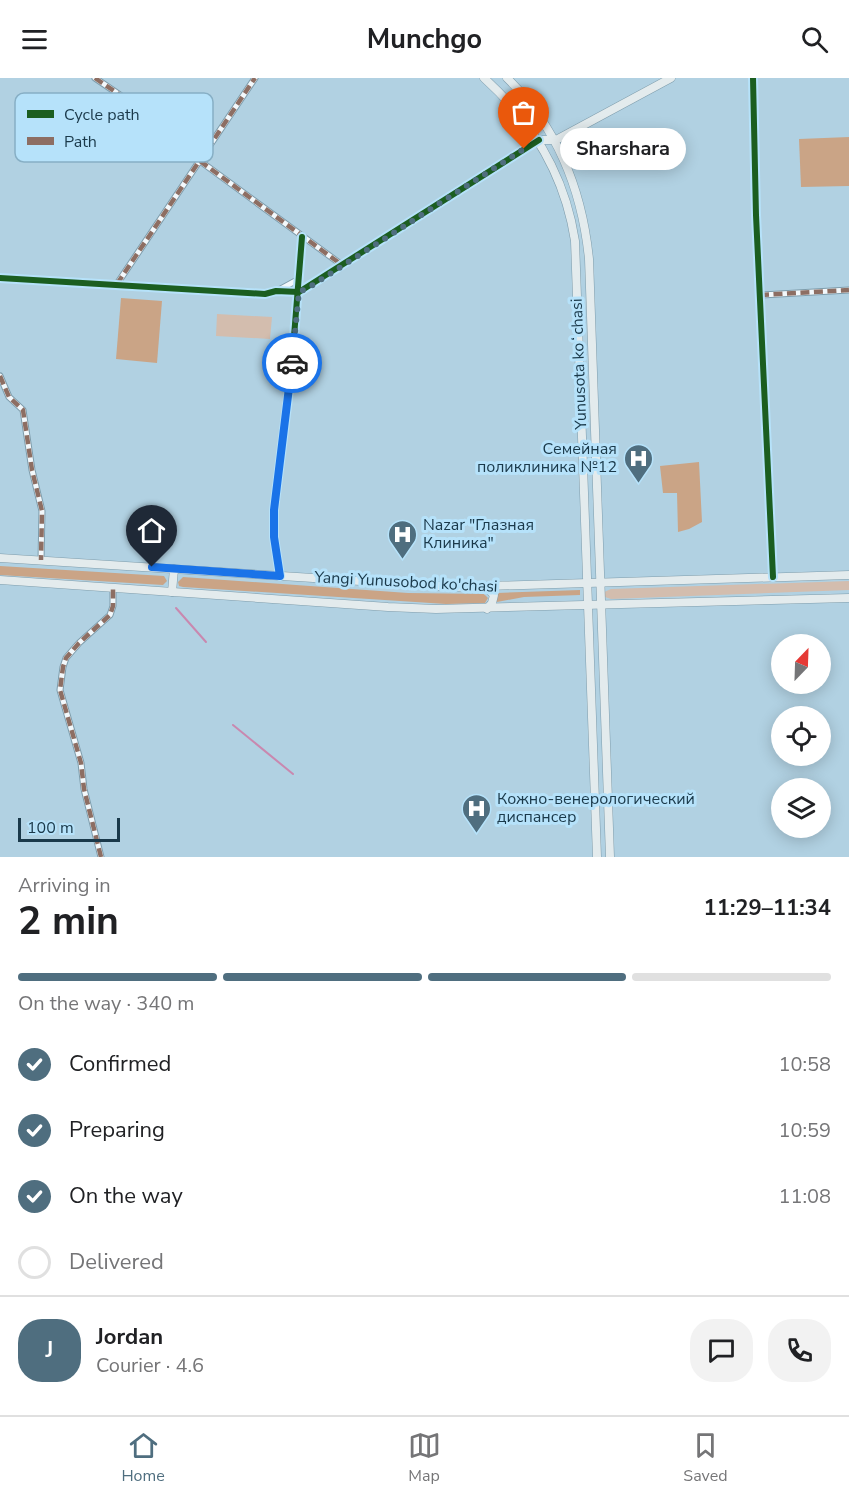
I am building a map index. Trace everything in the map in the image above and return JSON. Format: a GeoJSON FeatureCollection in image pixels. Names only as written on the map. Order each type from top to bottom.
{"type":"FeatureCollection","features":[{"type":"Feature","properties":{"kind":"main road","name":"Yunusota koʻchasi"},"geometry":{"type":"LineString","coordinates":[[484,78],[519,112],[539,140],[565,199],[575,242],[597,857]]}},
{"type":"Feature","properties":{"kind":"main road","name":"Yunusota koʻchasi"},"geometry":{"type":"LineString","coordinates":[[507,78],[530,103],[555,140],[578,196],[586,233],[589,259],[610,857]]}},
{"type":"Feature","properties":{"kind":"main road"},"geometry":{"type":"LineString","coordinates":[[546,153],[555,140],[670,78]]}},
{"type":"Feature","properties":{"kind":"main road"},"geometry":{"type":"LineString","coordinates":[[539,140],[555,140]]}},
{"type":"Feature","properties":{"kind":"main road","name":"Yangi Yunusobod ko'chasi"},"geometry":{"type":"LineString","coordinates":[[0,558],[455,587],[849,575]]}},
{"type":"Feature","properties":{"kind":"main road"},"geometry":{"type":"LineString","coordinates":[[172,592],[174,569]]}},
{"type":"Feature","properties":{"kind":"main road","name":"Yangi Yunusobod ko'chasi"},"geometry":{"type":"LineString","coordinates":[[0,580],[388,607],[487,609],[849,598]]}},
{"type":"Feature","properties":{"kind":"main road"},"geometry":{"type":"LineString","coordinates":[[487,587],[494,595],[487,609]]}},
{"type":"Feature","properties":{"kind":"street"},"geometry":{"type":"LineString","coordinates":[[95,78],[117,93]]}},
{"type":"Feature","properties":{"kind":"street"},"geometry":{"type":"LineString","coordinates":[[213,141],[255,78]]}},
{"type":"Feature","properties":{"kind":"street"},"geometry":{"type":"LineString","coordinates":[[753,78],[773,577]]}},
{"type":"Feature","properties":{"kind":"street"},"geometry":{"type":"LineString","coordinates":[[276,291],[299,292],[308,288],[539,140]]}},
{"type":"Feature","properties":{"kind":"street"},"geometry":{"type":"LineString","coordinates":[[117,284],[199,162]]}},
{"type":"Feature","properties":{"kind":"street"},"geometry":{"type":"LineString","coordinates":[[201,162],[342,265]]}},
{"type":"Feature","properties":{"kind":"street"},"geometry":{"type":"LineString","coordinates":[[280,576],[274,537],[274,510],[291,374],[302,237]]}},
{"type":"Feature","properties":{"kind":"street"},"geometry":{"type":"LineString","coordinates":[[0,278],[265,294],[299,279]]}},
{"type":"Feature","properties":{"kind":"street"},"geometry":{"type":"LineString","coordinates":[[760,295],[849,290]]}},
{"type":"Feature","properties":{"kind":"street"},"geometry":{"type":"LineString","coordinates":[[0,376],[9,397],[23,410],[32,470],[42,511],[41,560]]}},
{"type":"Feature","properties":{"kind":"street"},"geometry":{"type":"LineString","coordinates":[[101,857],[84,789],[81,764],[60,690],[66,658],[110,615],[113,588]]}},
{"type":"Feature","properties":{"kind":"shaded area"},"geometry":{"type":"Polygon","coordinates":[[[849,137],[849,186],[801,187],[799,139],[849,137]]]}},
{"type":"Feature","properties":{"kind":"shaded area"},"geometry":{"type":"Polygon","coordinates":[[[121,298],[162,301],[157,363],[116,359],[121,298]]]}},
{"type":"Feature","properties":{"kind":"shaded area"},"geometry":{"type":"Polygon","coordinates":[[[217,314],[272,317],[270,339],[216,336],[217,314]]]}},
{"type":"Feature","properties":{"kind":"shaded area"},"geometry":{"type":"Polygon","coordinates":[[[699,462],[702,522],[678,532],[677,493],[663,493],[660,466],[699,462]]]}},
{"type":"Feature","properties":{"kind":"shaded area"},"geometry":{"type":"Polygon","coordinates":[[[0,566],[164,576],[167,581],[163,585],[0,575],[0,566]]]}},
{"type":"Feature","properties":{"kind":"shaded area"},"geometry":{"type":"Polygon","coordinates":[[[183,577],[408,593],[484,594],[488,598],[485,603],[446,604],[183,587],[179,586],[178,582],[183,577]]]}},
{"type":"Feature","properties":{"kind":"shaded area"},"geometry":{"type":"Polygon","coordinates":[[[849,581],[849,590],[611,599],[602,596],[602,593],[611,589],[849,581]]]}},
{"type":"Feature","properties":{"kind":"shaded area"},"geometry":{"type":"Polygon","coordinates":[[[580,590],[580,595],[524,597],[497,602],[497,593],[580,590]]]}},
{"type":"Feature","properties":{"kind":"waterway"},"geometry":{"type":"LineString","coordinates":[[176,608],[206,642]]}},
{"type":"Feature","properties":{"kind":"waterway"},"geometry":{"type":"LineString","coordinates":[[233,725],[293,774]]}},
{"type":"Feature","properties":{"kind":"marked path"},"geometry":{"type":"LineString","coordinates":[[95,78],[117,93]]}},
{"type":"Feature","properties":{"kind":"marked path"},"geometry":{"type":"LineString","coordinates":[[213,141],[255,78]]}},
{"type":"Feature","properties":{"kind":"marked path"},"geometry":{"type":"LineString","coordinates":[[117,284],[199,162]]}},
{"type":"Feature","properties":{"kind":"marked path"},"geometry":{"type":"LineString","coordinates":[[201,162],[342,265]]}},
{"type":"Feature","properties":{"kind":"marked path"},"geometry":{"type":"LineString","coordinates":[[760,295],[849,290]]}},
{"type":"Feature","properties":{"kind":"marked path"},"geometry":{"type":"LineString","coordinates":[[0,376],[9,397],[23,410],[32,470],[42,511],[41,560]]}},
{"type":"Feature","properties":{"kind":"marked path"},"geometry":{"type":"LineString","coordinates":[[101,857],[84,789],[81,763],[60,690],[66,658],[110,615],[113,606],[113,588]]}},
{"type":"Feature","properties":{"kind":"cycle path"},"geometry":{"type":"LineString","coordinates":[[753,78],[756,215],[773,577]]}},
{"type":"Feature","properties":{"kind":"cycle path"},"geometry":{"type":"LineString","coordinates":[[0,278],[265,294],[276,291],[299,292],[539,140]]}},
{"type":"Feature","properties":{"kind":"cycle path"},"geometry":{"type":"LineString","coordinates":[[280,576],[274,537],[274,510],[291,374],[302,237]]}},
{"type":"Feature","properties":{"kind":"way so far"},"geometry":{"type":"LineString","coordinates":[[292,363],[299,292],[524,149]]}},
{"type":"Feature","properties":{"kind":"place","name":"Sharshara"},"geometry":{"type":"Point","coordinates":[524,149]}},
{"type":"Feature","properties":{"kind":"place","name":"Семейная поликлиника №12"},"geometry":{"type":"Point","coordinates":[638,484]}},
{"type":"Feature","properties":{"kind":"place","name":"Nazar \"Глазная Клиника\""},"geometry":{"type":"Point","coordinates":[402,560]}},
{"type":"Feature","properties":{"kind":"place","name":"Кожно-венерологический диспансер"},"geometry":{"type":"Point","coordinates":[476,834]}},
{"type":"Feature","properties":{"kind":"route"},"geometry":{"type":"LineString","coordinates":[[152,567],[280,576],[275,551],[274,510],[292,363]]}}]}
